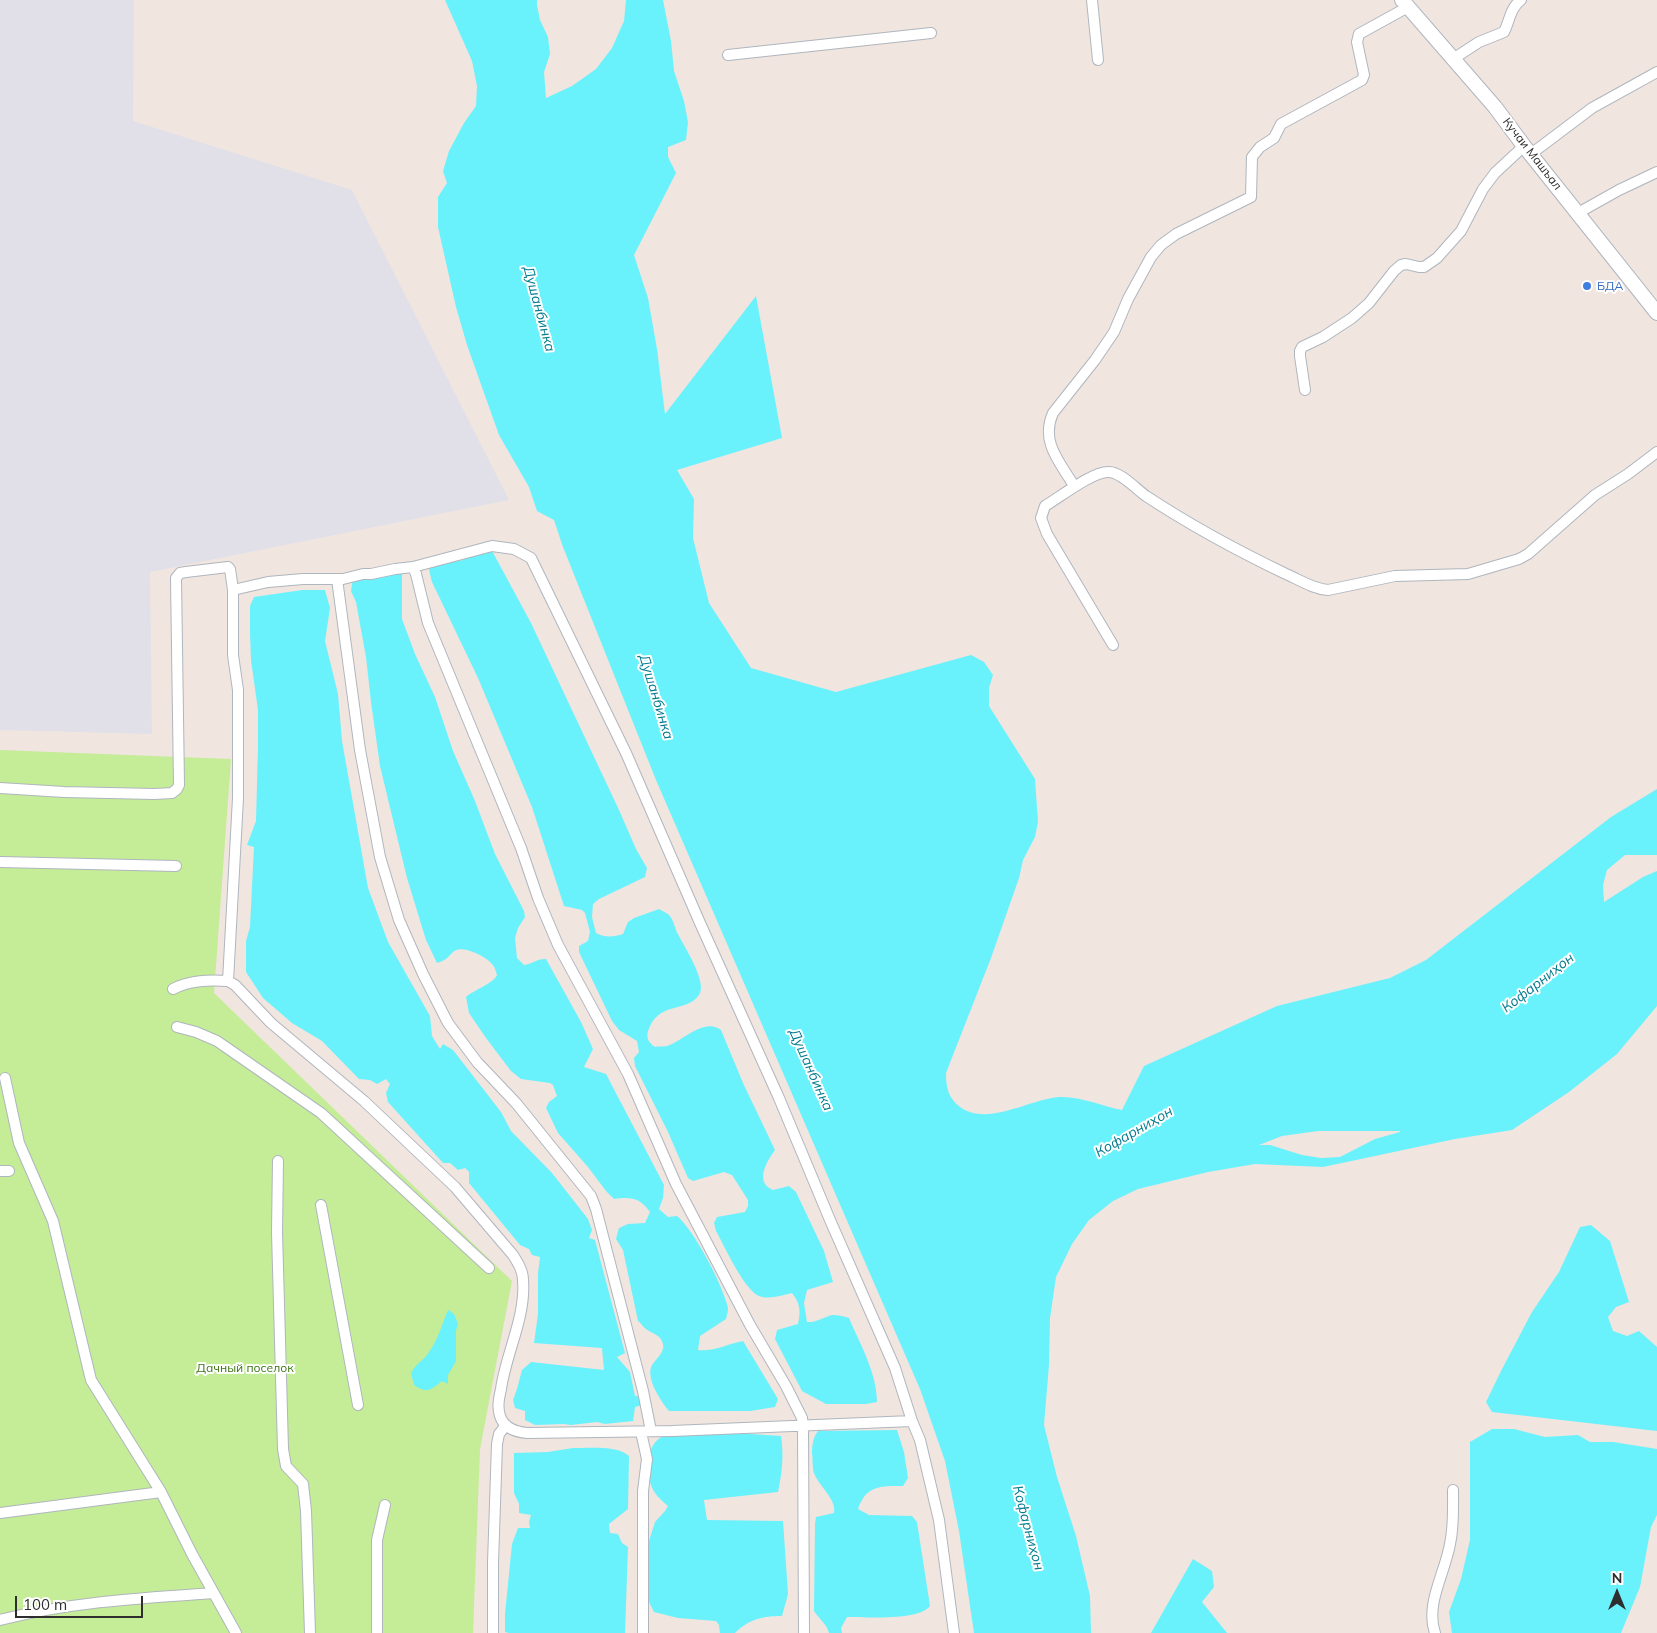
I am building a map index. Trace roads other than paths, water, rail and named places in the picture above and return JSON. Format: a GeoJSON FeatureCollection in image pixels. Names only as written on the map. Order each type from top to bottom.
{"type":"FeatureCollection","features":[{"type":"Feature","properties":{"kind":"main road","name":"Кучаи Машъал"},"geometry":{"type":"LineString","coordinates":[[1405,3],[1495,107],[1657,313]]}},
{"type":"Feature","properties":{"kind":"street"},"geometry":{"type":"LineString","coordinates":[[1092,0],[1098,60]]}},
{"type":"Feature","properties":{"kind":"street"},"geometry":{"type":"LineString","coordinates":[[1453,59],[1479,42],[1504,32],[1512,9],[1521,0]]}},
{"type":"Feature","properties":{"kind":"street"},"geometry":{"type":"LineString","coordinates":[[1074,486],[1050,444],[1049,422],[1053,413],[1095,360],[1114,332],[1128,299],[1151,257],[1168,239],[1251,197],[1251,163],[1255,153],[1274,138],[1281,124],[1362,80],[1364,75],[1357,37],[1405,3]]}},
{"type":"Feature","properties":{"kind":"street"},"geometry":{"type":"LineString","coordinates":[[728,55],[930,33]]}},
{"type":"Feature","properties":{"kind":"street"},"geometry":{"type":"LineString","coordinates":[[1306,390],[1300,356],[1302,347],[1352,318],[1369,303],[1401,265],[1424,267],[1433,261],[1460,231],[1494,173],[1592,108],[1657,72]]}},
{"type":"Feature","properties":{"kind":"street"},"geometry":{"type":"LineString","coordinates":[[1578,213],[1619,190],[1657,172]]}},
{"type":"Feature","properties":{"kind":"street"},"geometry":{"type":"LineString","coordinates":[[1113,645],[1047,534],[1041,518],[1042,510],[1045,506],[1074,486],[1106,472],[1116,473],[1145,496],[1274,568],[1319,590],[1328,590],[1395,576],[1468,574],[1518,559],[1528,554],[1595,496],[1657,452]]}},
{"type":"Feature","properties":{"kind":"street"},"geometry":{"type":"LineString","coordinates":[[233,590],[268,582],[337,578],[413,567],[492,546],[514,549],[531,558],[626,753],[779,1098],[895,1368],[920,1440],[939,1520],[954,1633]]}},
{"type":"Feature","properties":{"kind":"street"},"geometry":{"type":"LineString","coordinates":[[0,788],[64,792],[154,794],[172,793],[175,791],[178,785],[176,578],[180,573],[228,567],[230,569],[233,590],[233,655],[238,690],[238,798],[228,981]]}},
{"type":"Feature","properties":{"kind":"street"},"geometry":{"type":"LineString","coordinates":[[413,567],[431,632],[521,848],[538,898],[558,946],[628,1074],[676,1184],[750,1325],[786,1386],[802,1418],[804,1426],[804,1633]]}},
{"type":"Feature","properties":{"kind":"street"},"geometry":{"type":"LineString","coordinates":[[337,578],[362,760],[380,857],[399,920],[423,974],[448,1023],[477,1062],[516,1104],[591,1196],[596,1209],[643,1392],[647,1458],[643,1490],[643,1633]]}},
{"type":"Feature","properties":{"kind":"street"},"geometry":{"type":"LineString","coordinates":[[0,862],[176,866]]}},
{"type":"Feature","properties":{"kind":"street"},"geometry":{"type":"LineString","coordinates":[[173,989],[198,981],[228,981],[235,985],[271,1023],[364,1101],[455,1187],[513,1256],[521,1268],[524,1279],[523,1292],[520,1315],[502,1376],[498,1406],[500,1417],[515,1432],[646,1431],[912,1421]]}},
{"type":"Feature","properties":{"kind":"street"},"geometry":{"type":"LineString","coordinates":[[177,1027],[218,1041],[321,1113],[490,1268]]}},
{"type":"Feature","properties":{"kind":"street"},"geometry":{"type":"LineString","coordinates":[[5,1078],[19,1143],[53,1221],[91,1380],[161,1492],[213,1593],[236,1633]]}},
{"type":"Feature","properties":{"kind":"street"},"geometry":{"type":"LineString","coordinates":[[278,1161],[277,1232],[283,1450],[286,1466],[303,1484],[306,1511],[310,1633]]}},
{"type":"Feature","properties":{"kind":"street"},"geometry":{"type":"LineString","coordinates":[[321,1205],[358,1405]]}},
{"type":"Feature","properties":{"kind":"street"},"geometry":{"type":"LineString","coordinates":[[493,1633],[497,1444],[500,1434],[506,1425]]}},
{"type":"Feature","properties":{"kind":"street"},"geometry":{"type":"LineString","coordinates":[[1435,1633],[1431,1612],[1446,1565],[1451,1542],[1453,1490]]}},
{"type":"Feature","properties":{"kind":"street"},"geometry":{"type":"LineString","coordinates":[[0,1513],[161,1492]]}},
{"type":"Feature","properties":{"kind":"street"},"geometry":{"type":"LineString","coordinates":[[377,1633],[377,1540],[385,1505]]}},
{"type":"Feature","properties":{"kind":"street"},"geometry":{"type":"LineString","coordinates":[[0,1620],[106,1600],[213,1593]]}},
{"type":"Feature","properties":{"kind":"water"},"geometry":{"type":"Polygon","coordinates":[[[445,0],[537,0],[540,20],[548,37],[550,54],[544,72],[546,98],[572,86],[596,69],[612,48],[624,21],[626,0],[663,0],[671,41],[674,71],[684,101],[688,122],[686,140],[668,147],[668,157],[676,173],[634,255],[648,298],[657,349],[665,414],[756,296],[782,438],[677,470],[694,499],[693,538],[709,603],[751,668],[836,692],[971,655],[984,662],[993,675],[989,688],[989,706],[1035,779],[1038,822],[1035,837],[1023,860],[1019,878],[991,958],[946,1073],[948,1092],[960,1107],[971,1112],[983,1114],[996,1113],[1048,1099],[1067,1097],[1122,1110],[1144,1066],[1277,1006],[1390,978],[1426,960],[1611,817],[1657,789],[1657,855],[1625,855],[1607,870],[1603,885],[1604,902],[1643,877],[1657,871],[1657,1006],[1617,1054],[1569,1092],[1512,1130],[1455,1139],[1323,1167],[1255,1164],[1208,1172],[1138,1189],[1113,1201],[1089,1220],[1072,1244],[1056,1277],[1050,1318],[1049,1365],[1044,1425],[1057,1477],[1076,1536],[1090,1596],[1091,1633],[974,1633],[959,1531],[945,1461],[920,1389],[656,780],[554,520],[537,511],[529,487],[499,435],[467,345],[456,307],[438,227],[438,197],[447,183],[443,171],[449,151],[464,123],[476,106],[477,86],[472,61],[445,0]],[[1318,1131],[1282,1136],[1259,1145],[1270,1145],[1302,1155],[1321,1158],[1340,1157],[1375,1139],[1400,1131],[1318,1131]]]}},
{"type":"Feature","properties":{"kind":"water"},"geometry":{"type":"Polygon","coordinates":[[[491,549],[531,623],[636,849],[647,868],[645,877],[599,899],[593,904],[592,917],[596,933],[603,936],[623,934],[628,922],[659,909],[671,917],[695,966],[701,982],[701,990],[693,1001],[659,1015],[653,1021],[648,1031],[648,1040],[655,1047],[666,1046],[701,1028],[708,1026],[721,1030],[743,1083],[775,1150],[766,1165],[763,1177],[764,1182],[773,1190],[789,1186],[796,1192],[824,1251],[833,1282],[807,1290],[804,1303],[807,1322],[817,1321],[832,1315],[849,1318],[871,1370],[877,1402],[866,1404],[826,1404],[802,1391],[775,1339],[777,1330],[798,1324],[800,1311],[797,1300],[792,1293],[770,1298],[756,1294],[743,1279],[716,1231],[714,1223],[717,1217],[745,1212],[748,1200],[732,1175],[724,1172],[693,1181],[688,1178],[668,1132],[635,1066],[634,1058],[639,1052],[637,1041],[619,1030],[612,1021],[579,952],[579,946],[588,941],[590,932],[585,913],[582,910],[564,906],[532,807],[478,678],[432,582],[429,570],[431,563],[435,561],[460,561],[491,549]]]}},
{"type":"Feature","properties":{"kind":"water"},"geometry":{"type":"Polygon","coordinates":[[[402,568],[402,619],[415,654],[435,697],[453,751],[495,854],[524,911],[525,917],[518,928],[515,938],[517,958],[524,965],[540,959],[546,959],[581,1022],[593,1049],[584,1067],[606,1074],[664,1185],[663,1198],[659,1209],[668,1217],[677,1216],[684,1223],[714,1272],[728,1308],[726,1319],[700,1336],[698,1350],[715,1349],[743,1341],[778,1399],[775,1407],[750,1411],[669,1411],[666,1407],[652,1383],[650,1370],[661,1353],[663,1344],[659,1337],[646,1329],[638,1321],[623,1250],[616,1239],[619,1228],[628,1224],[645,1223],[650,1212],[642,1203],[634,1199],[614,1199],[606,1191],[558,1133],[546,1108],[549,1102],[557,1096],[553,1085],[521,1079],[511,1071],[469,1013],[466,997],[495,978],[497,975],[493,965],[486,958],[476,953],[460,949],[437,963],[426,940],[407,878],[380,766],[366,657],[356,602],[351,591],[353,578],[402,568]]]}},
{"type":"Feature","properties":{"kind":"water"},"geometry":{"type":"Polygon","coordinates":[[[302,590],[325,590],[330,608],[325,641],[338,694],[342,741],[368,888],[388,942],[430,1016],[432,1036],[440,1049],[443,1044],[453,1050],[501,1112],[511,1131],[552,1173],[588,1219],[592,1230],[589,1238],[595,1240],[625,1353],[617,1357],[630,1372],[635,1396],[643,1396],[643,1405],[635,1407],[633,1421],[605,1424],[597,1422],[571,1425],[535,1425],[525,1420],[525,1411],[515,1408],[513,1400],[522,1370],[531,1362],[604,1370],[602,1348],[534,1343],[538,1314],[540,1257],[532,1255],[529,1249],[520,1245],[469,1183],[469,1172],[465,1168],[458,1170],[450,1163],[443,1163],[388,1102],[386,1093],[390,1084],[386,1079],[377,1084],[370,1080],[359,1079],[322,1041],[292,1023],[263,998],[246,972],[246,941],[250,927],[254,847],[247,845],[256,821],[258,748],[258,710],[251,660],[250,606],[254,597],[302,590]]]}},
{"type":"Feature","properties":{"kind":"water"},"geometry":{"type":"Polygon","coordinates":[[[1591,1225],[1610,1241],[1629,1302],[1616,1307],[1608,1317],[1613,1331],[1627,1336],[1639,1331],[1657,1347],[1657,1431],[1492,1412],[1486,1402],[1532,1312],[1559,1272],[1580,1227],[1591,1225]]]}},
{"type":"Feature","properties":{"kind":"water"},"geometry":{"type":"Polygon","coordinates":[[[448,1310],[454,1314],[458,1324],[456,1331],[456,1361],[448,1375],[448,1384],[442,1381],[431,1389],[425,1390],[414,1385],[411,1373],[431,1349],[448,1310]]]}},
{"type":"Feature","properties":{"kind":"water"},"geometry":{"type":"Polygon","coordinates":[[[1492,1429],[1514,1429],[1545,1437],[1578,1435],[1590,1442],[1613,1442],[1657,1449],[1657,1515],[1651,1527],[1640,1587],[1621,1633],[1452,1633],[1449,1612],[1461,1579],[1470,1540],[1470,1442],[1492,1429]]]}},
{"type":"Feature","properties":{"kind":"water"},"geometry":{"type":"Polygon","coordinates":[[[897,1430],[904,1452],[908,1478],[903,1486],[881,1487],[870,1491],[861,1501],[858,1509],[869,1515],[912,1516],[917,1522],[930,1606],[924,1611],[903,1616],[847,1617],[841,1628],[842,1633],[829,1633],[825,1624],[814,1611],[816,1517],[834,1513],[833,1503],[814,1473],[812,1453],[816,1433],[818,1431],[897,1430]]]}},
{"type":"Feature","properties":{"kind":"water"},"geometry":{"type":"Polygon","coordinates":[[[675,1434],[781,1436],[782,1464],[778,1492],[704,1500],[707,1520],[783,1521],[788,1594],[782,1616],[751,1621],[735,1633],[720,1633],[719,1625],[716,1621],[678,1618],[654,1612],[648,1600],[649,1541],[655,1522],[668,1506],[652,1488],[648,1473],[648,1460],[655,1442],[663,1436],[675,1434]]]}},
{"type":"Feature","properties":{"kind":"water"},"geometry":{"type":"Polygon","coordinates":[[[573,1448],[618,1450],[629,1456],[628,1509],[609,1524],[610,1533],[618,1534],[622,1543],[628,1547],[625,1633],[505,1632],[512,1544],[518,1528],[530,1528],[531,1515],[519,1513],[519,1504],[514,1493],[514,1453],[548,1452],[573,1448]]]}},
{"type":"Feature","properties":{"kind":"water"},"geometry":{"type":"Polygon","coordinates":[[[1193,1559],[1212,1571],[1214,1587],[1202,1602],[1227,1633],[1151,1633],[1193,1559]]]}},
{"type":"Feature","properties":{"kind":"place","name":"БДА"},"geometry":{"type":"Point","coordinates":[1587,286]}},
{"type":"Feature","properties":{"kind":"water label","name":"Душанбинка"},"geometry":{"type":"Point","coordinates":[539,309]}},
{"type":"Feature","properties":{"kind":"water label","name":"Душанбинка"},"geometry":{"type":"Point","coordinates":[656,697]}},
{"type":"Feature","properties":{"kind":"water label","name":"Кофарниҳон"},"geometry":{"type":"Point","coordinates":[1538,983]}},
{"type":"Feature","properties":{"kind":"water label","name":"Душанбинка"},"geometry":{"type":"Point","coordinates":[811,1070]}},
{"type":"Feature","properties":{"kind":"water label","name":"Кофарниҳон"},"geometry":{"type":"Point","coordinates":[1134,1132]}},
{"type":"Feature","properties":{"kind":"water label","name":"Кофарниҳон"},"geometry":{"type":"Point","coordinates":[1028,1528]}},
{"type":"Feature","properties":{"kind":"park label","name":"Дачный поселок"},"geometry":{"type":"Point","coordinates":[245,1368]}}]}
